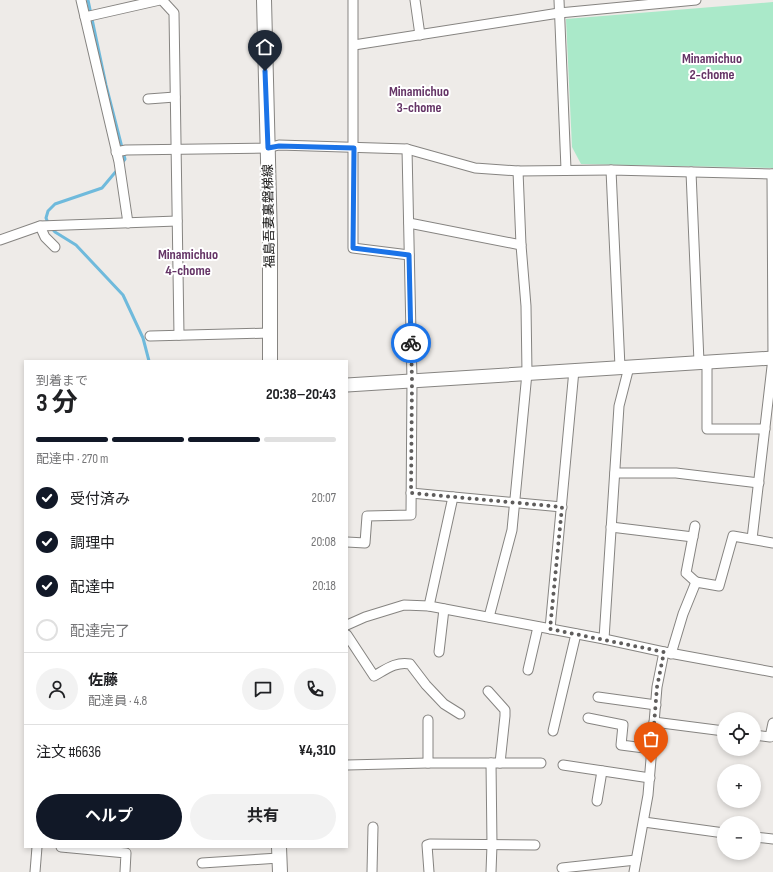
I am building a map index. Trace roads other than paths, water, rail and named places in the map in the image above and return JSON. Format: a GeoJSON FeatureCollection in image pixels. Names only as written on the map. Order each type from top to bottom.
{"type":"FeatureCollection","features":[{"type":"Feature","properties":{"kind":"main road","name":"福島吾妻裏磐梯線"},"geometry":{"type":"LineString","coordinates":[[264,0],[270,240],[270,360]]}},
{"type":"Feature","properties":{"kind":"street"},"geometry":{"type":"LineString","coordinates":[[81,0],[90,16],[121,151],[119,162],[128,223]]}},
{"type":"Feature","properties":{"kind":"street"},"geometry":{"type":"LineString","coordinates":[[90,16],[161,0],[174,13],[178,335]]}},
{"type":"Feature","properties":{"kind":"street"},"geometry":{"type":"LineString","coordinates":[[353,0],[353,248],[409,255]]}},
{"type":"Feature","properties":{"kind":"street"},"geometry":{"type":"LineString","coordinates":[[415,0],[420,35]]}},
{"type":"Feature","properties":{"kind":"street"},"geometry":{"type":"LineString","coordinates":[[559,0],[566,169]]}},
{"type":"Feature","properties":{"kind":"street"},"geometry":{"type":"LineString","coordinates":[[354,45],[559,13],[696,0]]}},
{"type":"Feature","properties":{"kind":"street"},"geometry":{"type":"LineString","coordinates":[[148,99],[175,97]]}},
{"type":"Feature","properties":{"kind":"street"},"geometry":{"type":"LineString","coordinates":[[121,151],[268,148],[279,146],[407,149],[475,168],[772,174],[773,358],[752,539]]}},
{"type":"Feature","properties":{"kind":"street"},"geometry":{"type":"LineString","coordinates":[[348,542],[365,543],[367,516],[411,515],[412,380],[407,149]]}},
{"type":"Feature","properties":{"kind":"street"},"geometry":{"type":"LineString","coordinates":[[489,617],[512,530],[527,373],[526,306],[521,245],[518,170]]}},
{"type":"Feature","properties":{"kind":"street"},"geometry":{"type":"LineString","coordinates":[[604,639],[619,406],[625,367],[611,170]]}},
{"type":"Feature","properties":{"kind":"street"},"geometry":{"type":"LineString","coordinates":[[690,172],[707,429],[765,429]]}},
{"type":"Feature","properties":{"kind":"street"},"geometry":{"type":"LineString","coordinates":[[0,240],[40,226],[177,221]]}},
{"type":"Feature","properties":{"kind":"street"},"geometry":{"type":"LineString","coordinates":[[409,223],[521,245]]}},
{"type":"Feature","properties":{"kind":"street"},"geometry":{"type":"LineString","coordinates":[[40,226],[55,246]]}},
{"type":"Feature","properties":{"kind":"street"},"geometry":{"type":"LineString","coordinates":[[150,336],[269,334]]}},
{"type":"Feature","properties":{"kind":"street"},"geometry":{"type":"LineString","coordinates":[[348,385],[773,358]]}},
{"type":"Feature","properties":{"kind":"street"},"geometry":{"type":"LineString","coordinates":[[550,629],[574,370]]}},
{"type":"Feature","properties":{"kind":"street"},"geometry":{"type":"LineString","coordinates":[[615,473],[676,473],[759,483]]}},
{"type":"Feature","properties":{"kind":"street"},"geometry":{"type":"LineString","coordinates":[[411,493],[562,507]]}},
{"type":"Feature","properties":{"kind":"street"},"geometry":{"type":"LineString","coordinates":[[429,606],[453,497]]}},
{"type":"Feature","properties":{"kind":"street"},"geometry":{"type":"LineString","coordinates":[[695,526],[686,573],[696,582],[719,586],[733,536],[773,543]]}},
{"type":"Feature","properties":{"kind":"street"},"geometry":{"type":"LineString","coordinates":[[611,527],[693,537]]}},
{"type":"Feature","properties":{"kind":"street"},"geometry":{"type":"LineString","coordinates":[[634,872],[644,822],[650,778],[657,687],[667,653],[696,582]]}},
{"type":"Feature","properties":{"kind":"street"},"geometry":{"type":"LineString","coordinates":[[348,624],[365,616],[404,605],[429,606],[604,639],[667,653],[773,672]]}},
{"type":"Feature","properties":{"kind":"street"},"geometry":{"type":"LineString","coordinates":[[439,652],[444,609]]}},
{"type":"Feature","properties":{"kind":"street"},"geometry":{"type":"LineString","coordinates":[[528,670],[538,627]]}},
{"type":"Feature","properties":{"kind":"street"},"geometry":{"type":"LineString","coordinates":[[553,731],[576,634]]}},
{"type":"Feature","properties":{"kind":"street"},"geometry":{"type":"LineString","coordinates":[[348,637],[374,676],[395,664],[402,662],[410,664],[426,685],[444,704],[460,714]]}},
{"type":"Feature","properties":{"kind":"street"},"geometry":{"type":"LineString","coordinates":[[488,691],[505,710],[496,763],[491,872]]}},
{"type":"Feature","properties":{"kind":"street"},"geometry":{"type":"LineString","coordinates":[[598,697],[656,705]]}},
{"type":"Feature","properties":{"kind":"street"},"geometry":{"type":"LineString","coordinates":[[588,718],[623,725],[621,744],[652,749]]}},
{"type":"Feature","properties":{"kind":"street"},"geometry":{"type":"LineString","coordinates":[[428,720],[428,763]]}},
{"type":"Feature","properties":{"kind":"street"},"geometry":{"type":"LineString","coordinates":[[654,722],[717,730]]}},
{"type":"Feature","properties":{"kind":"street"},"geometry":{"type":"LineString","coordinates":[[761,736],[770,737],[773,723]]}},
{"type":"Feature","properties":{"kind":"street"},"geometry":{"type":"LineString","coordinates":[[348,765],[541,763]]}},
{"type":"Feature","properties":{"kind":"street"},"geometry":{"type":"LineString","coordinates":[[563,765],[650,778]]}},
{"type":"Feature","properties":{"kind":"street"},"geometry":{"type":"LineString","coordinates":[[597,801],[602,771]]}},
{"type":"Feature","properties":{"kind":"street"},"geometry":{"type":"LineString","coordinates":[[644,822],[717,832]]}},
{"type":"Feature","properties":{"kind":"street"},"geometry":{"type":"LineString","coordinates":[[372,872],[373,827]]}},
{"type":"Feature","properties":{"kind":"street"},"geometry":{"type":"LineString","coordinates":[[761,838],[773,839]]}},
{"type":"Feature","properties":{"kind":"street"},"geometry":{"type":"LineString","coordinates":[[429,872],[427,845],[430,844],[536,844]]}},
{"type":"Feature","properties":{"kind":"street"},"geometry":{"type":"LineString","coordinates":[[35,872],[37,848]]}},
{"type":"Feature","properties":{"kind":"street"},"geometry":{"type":"LineString","coordinates":[[72,848],[126,853],[125,872]]}},
{"type":"Feature","properties":{"kind":"street"},"geometry":{"type":"LineString","coordinates":[[202,863],[279,859]]}},
{"type":"Feature","properties":{"kind":"street"},"geometry":{"type":"LineString","coordinates":[[562,868],[636,860]]}},
{"type":"Feature","properties":{"kind":"waterway"},"geometry":{"type":"LineString","coordinates":[[88,0],[106,85],[125,159],[122,163]]}},
{"type":"Feature","properties":{"kind":"waterway"},"geometry":{"type":"LineString","coordinates":[[118,169],[102,188],[55,204],[48,211],[46,218],[49,225],[55,232],[76,245],[123,295],[143,338],[149,360]]}},
{"type":"Feature","properties":{"kind":"district","name":"Minamichuo 2-chome"},"geometry":{"type":"Point","coordinates":[712,66]}},
{"type":"Feature","properties":{"kind":"district","name":"Minamichuo 3-chome"},"geometry":{"type":"Point","coordinates":[419,100]}},
{"type":"Feature","properties":{"kind":"district","name":"Minamichuo 4-chome"},"geometry":{"type":"Point","coordinates":[188,262]}}]}
